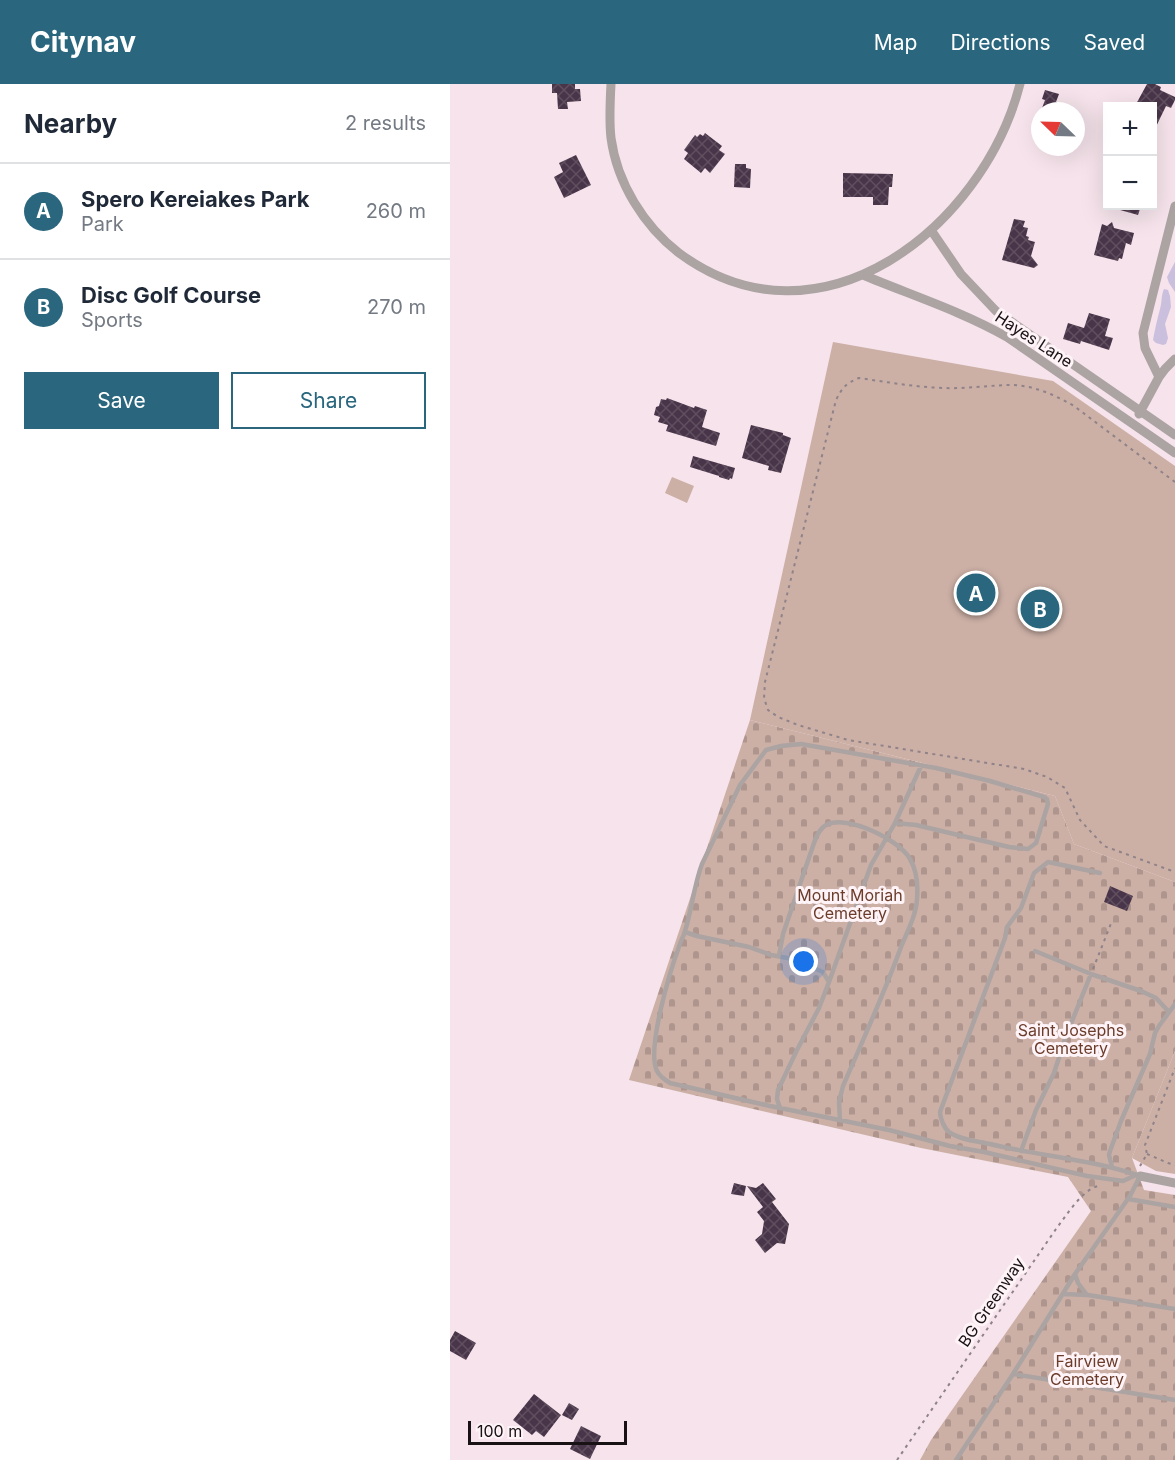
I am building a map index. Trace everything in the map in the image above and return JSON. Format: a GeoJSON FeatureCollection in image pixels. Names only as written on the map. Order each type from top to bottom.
{"type":"FeatureCollection","features":[{"type":"Feature","properties":{"kind":"street"},"geometry":{"type":"LineString","coordinates":[[611,84],[611,133],[616,161],[642,214],[657,233],[675,249],[717,276],[747,286],[792,290],[818,288],[850,280],[880,267],[918,242],[955,206],[985,165],[1009,120],[1020,84]]}},
{"type":"Feature","properties":{"kind":"street"},"geometry":{"type":"LineString","coordinates":[[1159,377],[1145,348],[1143,333],[1173,225],[1175,206]]}},
{"type":"Feature","properties":{"kind":"street","name":"Hayes Lane"},"geometry":{"type":"LineString","coordinates":[[931,230],[960,274],[996,311],[1175,435]]}},
{"type":"Feature","properties":{"kind":"street","name":"Hayes Lane"},"geometry":{"type":"LineString","coordinates":[[863,275],[952,310],[995,330],[1175,453]]}},
{"type":"Feature","properties":{"kind":"street"},"geometry":{"type":"LineString","coordinates":[[1133,424],[1159,377],[1175,359]]}},
{"type":"Feature","properties":{"kind":"street"},"geometry":{"type":"LineString","coordinates":[[1138,1175],[1175,1183]]}},
{"type":"Feature","properties":{"kind":"lane"},"geometry":{"type":"LineString","coordinates":[[895,823],[916,825],[1018,849],[1028,849],[1036,843],[1048,804],[1047,799],[990,781],[921,766],[801,744],[766,750],[740,785],[698,876],[686,932],[680,945],[657,1028],[654,1055],[657,1071],[661,1077],[670,1083],[1088,1176],[1123,1181],[1138,1175]]}},
{"type":"Feature","properties":{"kind":"lane"},"geometry":{"type":"LineString","coordinates":[[780,1108],[777,1099],[778,1090],[819,1008],[867,875],[895,823],[921,766]]}},
{"type":"Feature","properties":{"kind":"lane"},"geometry":{"type":"LineString","coordinates":[[779,956],[783,934],[810,853],[820,830],[825,825],[840,822],[856,825],[886,838],[902,849],[911,860],[917,900],[898,957],[843,1086],[839,1102],[840,1120]]}},
{"type":"Feature","properties":{"kind":"lane"},"geometry":{"type":"LineString","coordinates":[[1100,873],[1048,862],[1034,873],[1021,908],[1005,932],[1005,938],[940,1117],[951,1133],[971,1140],[1112,1167],[1138,1175]]}},
{"type":"Feature","properties":{"kind":"lane"},"geometry":{"type":"LineString","coordinates":[[686,932],[793,960],[823,972],[829,982]]}},
{"type":"Feature","properties":{"kind":"lane"},"geometry":{"type":"LineString","coordinates":[[1035,951],[1151,996],[1169,1012]]}},
{"type":"Feature","properties":{"kind":"lane"},"geometry":{"type":"LineString","coordinates":[[1021,1151],[1036,1110],[1054,1073],[1091,974]]}},
{"type":"Feature","properties":{"kind":"lane"},"geometry":{"type":"LineString","coordinates":[[1112,1167],[1109,1155],[1150,1054],[1155,1033],[1175,1004]]}},
{"type":"Feature","properties":{"kind":"lane"},"geometry":{"type":"LineString","coordinates":[[956,1460],[1075,1274],[1128,1199],[1138,1175]]}},
{"type":"Feature","properties":{"kind":"lane"},"geometry":{"type":"LineString","coordinates":[[1128,1199],[1175,1208]]}},
{"type":"Feature","properties":{"kind":"lane"},"geometry":{"type":"LineString","coordinates":[[1075,1274],[1077,1284],[1088,1295]]}},
{"type":"Feature","properties":{"kind":"lane"},"geometry":{"type":"LineString","coordinates":[[1063,1294],[1088,1295],[1175,1309]]}},
{"type":"Feature","properties":{"kind":"lane"},"geometry":{"type":"LineString","coordinates":[[1013,1374],[1175,1400]]}},
{"type":"Feature","properties":{"kind":"path"},"geometry":{"type":"LineString","coordinates":[[1175,482],[1074,406],[1058,396],[1038,389],[1014,385],[945,388],[908,386],[859,378],[852,381],[843,387],[836,400],[765,682],[764,698],[768,710],[778,717],[849,740],[1024,769],[1047,777],[1065,788],[1080,820],[1104,846],[1175,872]]}},
{"type":"Feature","properties":{"kind":"path"},"geometry":{"type":"LineString","coordinates":[[1091,974],[1112,921]]}},
{"type":"Feature","properties":{"kind":"path"},"geometry":{"type":"LineString","coordinates":[[1138,1175],[1147,1154],[1145,1145],[1175,1068]]}},
{"type":"Feature","properties":{"kind":"path"},"geometry":{"type":"LineString","coordinates":[[1147,1154],[1175,1165]]}},
{"type":"Feature","properties":{"kind":"path","name":"BG Greenway"},"geometry":{"type":"LineString","coordinates":[[897,1460],[1075,1203],[1094,1187],[1104,1185]]}},
{"type":"Feature","properties":{"kind":"green space"},"geometry":{"type":"Polygon","coordinates":[[[833,342],[1053,381],[1175,466],[1175,882],[1074,844],[1055,796],[750,720],[833,342]]]}},
{"type":"Feature","properties":{"kind":"green space"},"geometry":{"type":"Polygon","coordinates":[[[672,477],[694,486],[687,503],[665,493],[672,477]]]}},
{"type":"Feature","properties":{"kind":"green space"},"geometry":{"type":"Polygon","coordinates":[[[750,720],[1055,796],[1074,844],[1175,882],[1175,1051],[1132,1158],[1144,1190],[1175,1195],[1175,1460],[920,1460],[931,1440],[1091,1211],[1068,1177],[921,1148],[629,1080],[750,720]]]}},
{"type":"Feature","properties":{"kind":"green space"},"geometry":{"type":"Polygon","coordinates":[[[1175,1051],[1175,1174],[1156,1171],[1132,1158],[1175,1051]]]}},
{"type":"Feature","properties":{"kind":"shaded area"},"geometry":{"type":"Polygon","coordinates":[[[1175,262],[1175,292],[1167,277],[1175,262]]]}},
{"type":"Feature","properties":{"kind":"shaded area"},"geometry":{"type":"Polygon","coordinates":[[[1164,289],[1168,290],[1171,307],[1165,324],[1168,338],[1166,344],[1163,345],[1153,340],[1164,289]]]}},
{"type":"Feature","properties":{"kind":"building"},"geometry":{"type":"Polygon","coordinates":[[[552,84],[575,84],[575,89],[580,89],[581,101],[567,102],[568,109],[558,109],[557,93],[552,93],[552,84]]]}},
{"type":"Feature","properties":{"kind":"building"},"geometry":{"type":"Polygon","coordinates":[[[1147,84],[1155,84],[1161,87],[1160,90],[1175,97],[1171,108],[1166,106],[1157,125],[1157,102],[1137,102],[1147,84]]]}},
{"type":"Feature","properties":{"kind":"building"},"geometry":{"type":"Polygon","coordinates":[[[1045,90],[1059,94],[1056,102],[1044,102],[1042,99],[1045,90]]]}},
{"type":"Feature","properties":{"kind":"building"},"geometry":{"type":"Polygon","coordinates":[[[705,133],[722,146],[719,150],[725,154],[710,173],[705,168],[701,173],[684,159],[688,153],[684,150],[695,135],[703,136],[705,133]]]}},
{"type":"Feature","properties":{"kind":"building"},"geometry":{"type":"Polygon","coordinates":[[[576,155],[591,185],[564,198],[554,177],[563,172],[559,163],[576,155]]]}},
{"type":"Feature","properties":{"kind":"building"},"geometry":{"type":"Polygon","coordinates":[[[735,164],[746,164],[746,168],[751,169],[750,188],[734,187],[735,164]]]}},
{"type":"Feature","properties":{"kind":"building"},"geometry":{"type":"Polygon","coordinates":[[[843,173],[893,174],[892,187],[889,187],[888,205],[873,205],[873,197],[843,197],[843,173]]]}},
{"type":"Feature","properties":{"kind":"building"},"geometry":{"type":"Polygon","coordinates":[[[1120,210],[1140,210],[1138,215],[1120,210]]]}},
{"type":"Feature","properties":{"kind":"building"},"geometry":{"type":"Polygon","coordinates":[[[1014,219],[1025,221],[1023,227],[1028,228],[1026,236],[1029,237],[1028,240],[1035,242],[1031,256],[1038,265],[1034,268],[1002,260],[1014,219]]]}},
{"type":"Feature","properties":{"kind":"building"},"geometry":{"type":"Polygon","coordinates":[[[1112,222],[1114,228],[1134,233],[1131,245],[1126,243],[1122,259],[1119,258],[1118,261],[1094,255],[1102,224],[1107,226],[1112,222]]]}},
{"type":"Feature","properties":{"kind":"building"},"geometry":{"type":"Polygon","coordinates":[[[1089,313],[1110,319],[1105,336],[1113,338],[1109,350],[1081,341],[1080,344],[1063,339],[1068,323],[1084,328],[1089,313]]]}},
{"type":"Feature","properties":{"kind":"building"},"geometry":{"type":"Polygon","coordinates":[[[667,398],[694,408],[695,406],[707,410],[702,427],[720,433],[716,446],[666,431],[668,425],[658,422],[660,417],[654,415],[661,399],[666,400],[667,398]]]}},
{"type":"Feature","properties":{"kind":"building"},"geometry":{"type":"Polygon","coordinates":[[[751,425],[783,433],[791,438],[781,473],[768,470],[769,466],[742,458],[751,425]]]}},
{"type":"Feature","properties":{"kind":"building"},"geometry":{"type":"Polygon","coordinates":[[[693,456],[735,468],[732,479],[690,467],[693,456]]]}},
{"type":"Feature","properties":{"kind":"building"},"geometry":{"type":"Polygon","coordinates":[[[1110,886],[1133,896],[1127,911],[1104,902],[1110,886]]]}},
{"type":"Feature","properties":{"kind":"building"},"geometry":{"type":"Polygon","coordinates":[[[734,1183],[746,1186],[744,1196],[731,1194],[734,1183]]]}},
{"type":"Feature","properties":{"kind":"building"},"geometry":{"type":"Polygon","coordinates":[[[763,1183],[776,1199],[772,1202],[789,1224],[785,1244],[777,1243],[765,1253],[755,1240],[762,1234],[764,1221],[757,1212],[763,1207],[747,1186],[756,1188],[763,1183]]]}},
{"type":"Feature","properties":{"kind":"building"},"geometry":{"type":"Polygon","coordinates":[[[455,1331],[476,1343],[466,1360],[450,1351],[450,1340],[455,1331]]]}},
{"type":"Feature","properties":{"kind":"building"},"geometry":{"type":"Polygon","coordinates":[[[534,1394],[561,1415],[544,1437],[536,1431],[532,1435],[513,1420],[534,1394]]]}},
{"type":"Feature","properties":{"kind":"building"},"geometry":{"type":"Polygon","coordinates":[[[569,1403],[579,1409],[572,1420],[562,1415],[569,1403]]]}},
{"type":"Feature","properties":{"kind":"building"},"geometry":{"type":"Polygon","coordinates":[[[581,1426],[601,1436],[590,1459],[570,1449],[581,1426]]]}},
{"type":"Feature","properties":{"kind":"place","name":"Spero Kereiakes Park"},"geometry":{"type":"Point","coordinates":[976,593]}},
{"type":"Feature","properties":{"kind":"place","name":"Disc Golf Course"},"geometry":{"type":"Point","coordinates":[1040,609]}},
{"type":"Feature","properties":{"kind":"park label","name":"Mount Moriah Cemetery"},"geometry":{"type":"Point","coordinates":[850,904]}},
{"type":"Feature","properties":{"kind":"park label","name":"Saint Josephs Cemetery"},"geometry":{"type":"Point","coordinates":[1071,1039]}},
{"type":"Feature","properties":{"kind":"park label","name":"Fairview Cemetery"},"geometry":{"type":"Point","coordinates":[1087,1370]}}]}
